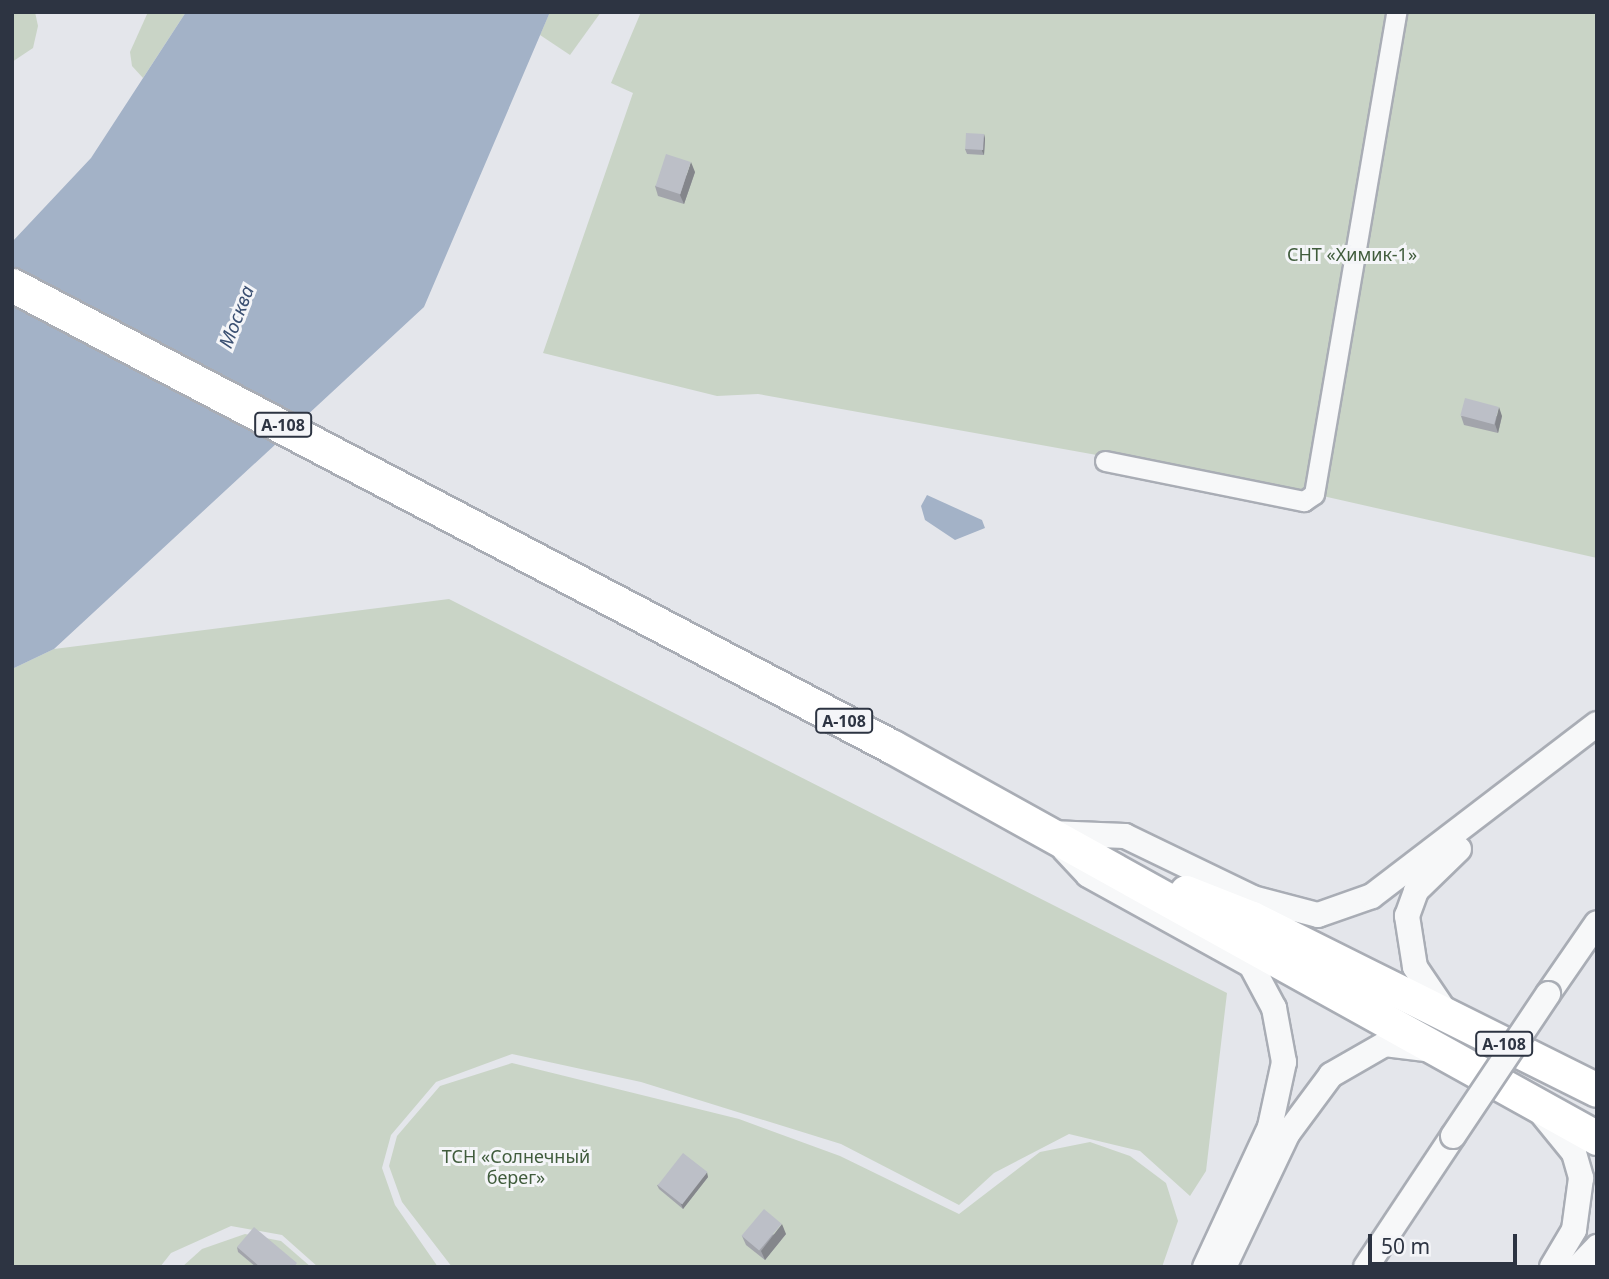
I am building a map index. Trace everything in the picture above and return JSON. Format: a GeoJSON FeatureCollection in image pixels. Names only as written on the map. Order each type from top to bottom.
{"type":"FeatureCollection","features":[{"type":"Feature","properties":{"kind":"highway","name":"А-108"},"geometry":{"type":"LineString","coordinates":[[12,285],[553,564],[1099,859],[1597,1138]]}},
{"type":"Feature","properties":{"kind":"highway","name":"А-108"},"geometry":{"type":"LineString","coordinates":[[1099,859],[1252,918],[1597,1090]]}},
{"type":"Feature","properties":{"kind":"street"},"geometry":{"type":"LineString","coordinates":[[1105,461],[1304,501],[1314,494],[1396,12]]}},
{"type":"Feature","properties":{"kind":"street"},"geometry":{"type":"LineString","coordinates":[[1050,833],[1125,835],[1253,898],[1318,915],[1372,896],[1597,724]]}},
{"type":"Feature","properties":{"kind":"street"},"geometry":{"type":"LineString","coordinates":[[1451,1018],[1415,967],[1408,916],[1416,891],[1597,738]]}},
{"type":"Feature","properties":{"kind":"street"},"geometry":{"type":"LineString","coordinates":[[1050,833],[1088,875],[1251,965],[1274,1008],[1284,1062],[1270,1127],[1205,1267]]}},
{"type":"Feature","properties":{"kind":"street"},"geometry":{"type":"LineString","coordinates":[[1366,1267],[1597,923]]}},
{"type":"Feature","properties":{"kind":"street"},"geometry":{"type":"LineString","coordinates":[[1224,1267],[1288,1133],[1331,1075],[1385,1044],[1450,1057]]}},
{"type":"Feature","properties":{"kind":"street"},"geometry":{"type":"LineString","coordinates":[[1556,1070],[1597,1082]]}},
{"type":"Feature","properties":{"kind":"street"},"geometry":{"type":"LineString","coordinates":[[1530,1102],[1574,1153],[1581,1178],[1574,1230],[1552,1267]]}},
{"type":"Feature","properties":{"kind":"street"},"geometry":{"type":"LineString","coordinates":[[1578,1267],[1597,1247]]}},
{"type":"Feature","properties":{"kind":"green space"},"geometry":{"type":"Polygon","coordinates":[[[12,12],[35,12],[38,26],[33,48],[12,62],[12,12]]]}},
{"type":"Feature","properties":{"kind":"green space"},"geometry":{"type":"Polygon","coordinates":[[[148,12],[186,12],[143,78],[132,66],[130,52],[148,12]]]}},
{"type":"Feature","properties":{"kind":"green space"},"geometry":{"type":"Polygon","coordinates":[[[550,12],[601,12],[570,55],[540,35],[550,12]]]}},
{"type":"Feature","properties":{"kind":"green space","name":"СНТ «Химик-1»"},"geometry":{"type":"Polygon","coordinates":[[[641,12],[1597,12],[1597,558],[1314,494],[758,394],[717,396],[543,353],[633,93],[611,83],[641,12]]]}},
{"type":"Feature","properties":{"kind":"green space"},"geometry":{"type":"Polygon","coordinates":[[[449,599],[1227,993],[1206,1171],[1190,1196],[1140,1151],[1069,1134],[994,1173],[959,1205],[841,1144],[641,1082],[512,1054],[436,1082],[391,1135],[382,1168],[395,1205],[438,1267],[318,1267],[282,1235],[231,1226],[171,1253],[160,1267],[12,1267],[12,669],[54,649],[449,599]]]}},
{"type":"Feature","properties":{"kind":"green space","name":"ТСН «Солнечный берег»"},"geometry":{"type":"Polygon","coordinates":[[[512,1063],[739,1119],[840,1156],[959,1214],[1040,1152],[1090,1142],[1130,1156],[1166,1183],[1178,1221],[1162,1267],[452,1267],[402,1202],[389,1166],[397,1136],[440,1086],[512,1063]]]}},
{"type":"Feature","properties":{"kind":"green space"},"geometry":{"type":"Polygon","coordinates":[[[245,1234],[281,1241],[311,1267],[182,1267],[202,1249],[245,1234]]]}},
{"type":"Feature","properties":{"kind":"water","name":"Москва"},"geometry":{"type":"Polygon","coordinates":[[[186,12],[550,12],[424,307],[54,649],[12,669],[12,242],[91,158],[186,12]]]}},
{"type":"Feature","properties":{"kind":"water"},"geometry":{"type":"Polygon","coordinates":[[[927,495],[982,520],[985,528],[955,540],[925,520],[921,506],[927,495]]]}},
{"type":"Feature","properties":{"kind":"building"},"geometry":{"type":"Polygon","coordinates":[[[966,133],[984,134],[983,150],[965,149],[966,133]]]}},
{"type":"Feature","properties":{"kind":"building"},"geometry":{"type":"Polygon","coordinates":[[[666,154],[691,162],[680,194],[655,186],[666,154]]]}},
{"type":"Feature","properties":{"kind":"building"},"geometry":{"type":"Polygon","coordinates":[[[1465,398],[1499,407],[1494,424],[1460,415],[1465,398]]]}},
{"type":"Feature","properties":{"kind":"building"},"geometry":{"type":"Polygon","coordinates":[[[683,1153],[707,1172],[682,1204],[658,1185],[683,1153]]]}},
{"type":"Feature","properties":{"kind":"building"},"geometry":{"type":"Polygon","coordinates":[[[764,1209],[782,1224],[759,1251],[742,1236],[764,1209]]]}},
{"type":"Feature","properties":{"kind":"building"},"geometry":{"type":"Polygon","coordinates":[[[254,1227],[297,1263],[294,1267],[260,1267],[237,1247],[254,1227]]]}}]}
